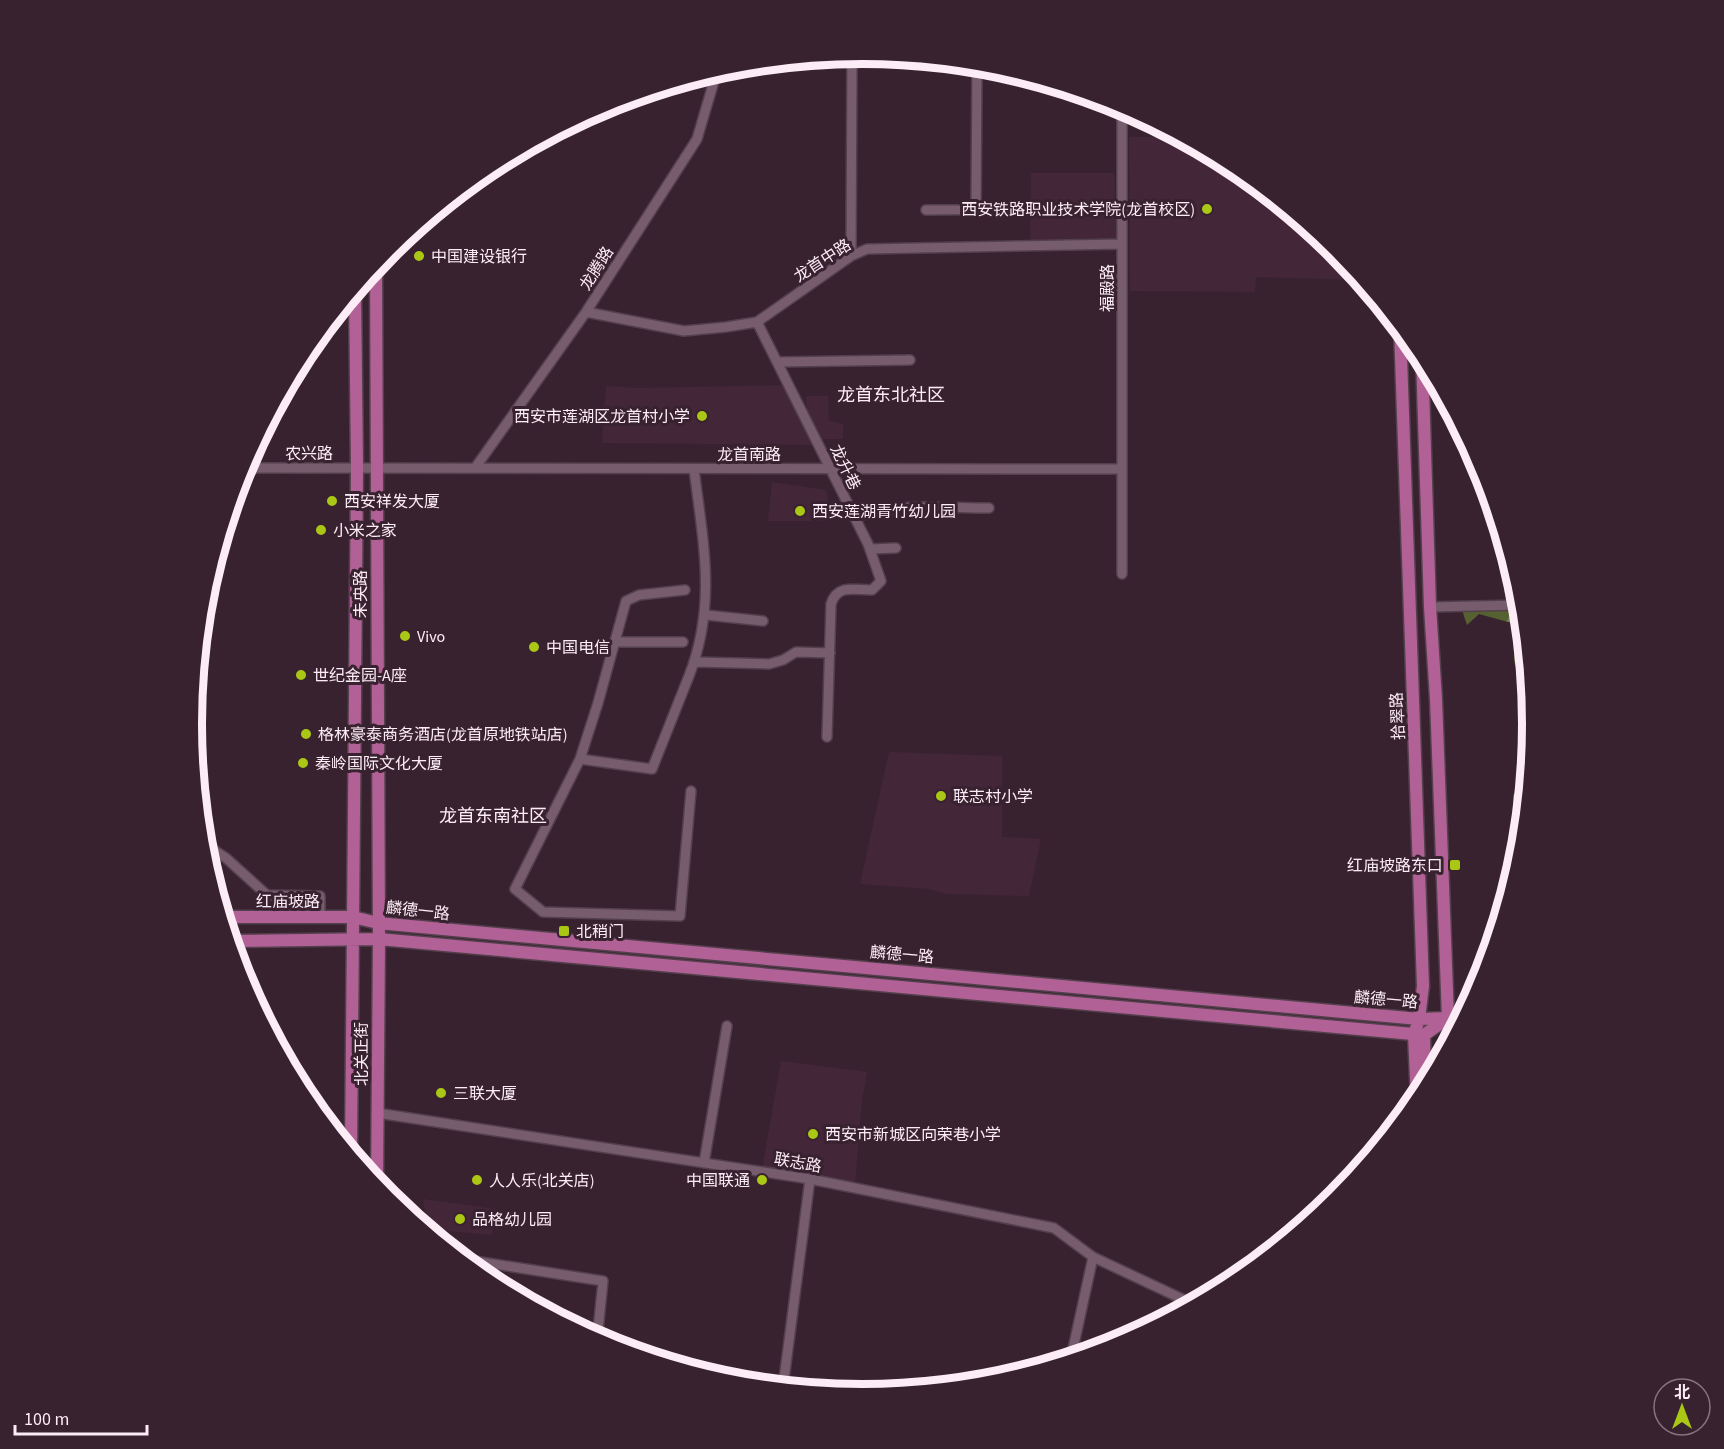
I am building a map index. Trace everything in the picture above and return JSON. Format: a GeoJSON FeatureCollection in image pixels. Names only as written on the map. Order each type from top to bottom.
{"type":"FeatureCollection","features":[{"type":"Feature","properties":{"kind":"main road","name":"未央路"},"geometry":{"type":"LineString","coordinates":[[376,278],[378,923]]}},
{"type":"Feature","properties":{"kind":"main road","name":"未央路"},"geometry":{"type":"LineString","coordinates":[[354,918],[357,468],[355,302]]}},
{"type":"Feature","properties":{"kind":"main road","name":"拾翠路"},"geometry":{"type":"LineString","coordinates":[[1401,343],[1423,986],[1419,1019],[1418,1081]]}},
{"type":"Feature","properties":{"kind":"main road"},"geometry":{"type":"LineString","coordinates":[[1419,1035],[1448,1018],[1423,376]]}},
{"type":"Feature","properties":{"kind":"main road","name":"红庙坡路"},"geometry":{"type":"LineString","coordinates":[[231,918],[354,918]]}},
{"type":"Feature","properties":{"kind":"main road","name":"麟德一路"},"geometry":{"type":"LineString","coordinates":[[354,918],[378,923],[1419,1019],[1448,1018]]}},
{"type":"Feature","properties":{"kind":"main road","name":"北关正街"},"geometry":{"type":"LineString","coordinates":[[351,1142],[354,918]]}},
{"type":"Feature","properties":{"kind":"main road","name":"北关正街"},"geometry":{"type":"LineString","coordinates":[[377,1172],[378,923]]}},
{"type":"Feature","properties":{"kind":"main road","name":"麟德一路"},"geometry":{"type":"LineString","coordinates":[[353,940],[379,939],[1419,1035]]}},
{"type":"Feature","properties":{"kind":"main road"},"geometry":{"type":"LineString","coordinates":[[238,941],[353,940]]}},
{"type":"Feature","properties":{"kind":"main road","name":"拾翠路"},"geometry":{"type":"LineString","coordinates":[[1419,1035],[1423,1072]]}},
{"type":"Feature","properties":{"kind":"street"},"geometry":{"type":"LineString","coordinates":[[851,256],[852,64]]}},
{"type":"Feature","properties":{"kind":"street"},"geometry":{"type":"LineString","coordinates":[[976,209],[977,75]]}},
{"type":"Feature","properties":{"kind":"street","name":"龙腾路"},"geometry":{"type":"LineString","coordinates":[[475,468],[586,312],[697,139],[714,82]]}},
{"type":"Feature","properties":{"kind":"street","name":"福殿路"},"geometry":{"type":"LineString","coordinates":[[1122,118],[1122,574]]}},
{"type":"Feature","properties":{"kind":"street"},"geometry":{"type":"LineString","coordinates":[[926,210],[1022,209]]}},
{"type":"Feature","properties":{"kind":"street","name":"龙首中路"},"geometry":{"type":"LineString","coordinates":[[586,312],[684,331],[757,322],[851,256],[867,249],[1122,244]]}},
{"type":"Feature","properties":{"kind":"street","name":"龙升巷"},"geometry":{"type":"LineString","coordinates":[[757,322],[871,549],[881,581],[872,590],[844,590],[837,591],[834,595],[831,604],[827,737]]}},
{"type":"Feature","properties":{"kind":"street"},"geometry":{"type":"LineString","coordinates":[[778,362],[910,360]]}},
{"type":"Feature","properties":{"kind":"street","name":"农兴路"},"geometry":{"type":"LineString","coordinates":[[254,468],[375,468]]}},
{"type":"Feature","properties":{"kind":"street","name":"龙首南路"},"geometry":{"type":"LineString","coordinates":[[375,468],[1122,469]]}},
{"type":"Feature","properties":{"kind":"street"},"geometry":{"type":"LineString","coordinates":[[580,759],[652,769],[695,662],[706,615],[706,568],[694,468]]}},
{"type":"Feature","properties":{"kind":"street"},"geometry":{"type":"LineString","coordinates":[[853,516],[918,508],[989,508]]}},
{"type":"Feature","properties":{"kind":"street"},"geometry":{"type":"LineString","coordinates":[[871,549],[896,548]]}},
{"type":"Feature","properties":{"kind":"street"},"geometry":{"type":"LineString","coordinates":[[685,590],[639,596],[627,599],[624,603],[598,703],[580,759],[515,889],[543,912],[680,916],[692,791]]}},
{"type":"Feature","properties":{"kind":"street"},"geometry":{"type":"LineString","coordinates":[[1430,607],[1511,605]]}},
{"type":"Feature","properties":{"kind":"street"},"geometry":{"type":"LineString","coordinates":[[706,615],[763,621]]}},
{"type":"Feature","properties":{"kind":"street"},"geometry":{"type":"LineString","coordinates":[[614,642],[683,642]]}},
{"type":"Feature","properties":{"kind":"street"},"geometry":{"type":"LineString","coordinates":[[695,662],[769,664],[801,651],[830,653]]}},
{"type":"Feature","properties":{"kind":"street"},"geometry":{"type":"LineString","coordinates":[[215,851],[267,895],[320,896],[320,918]]}},
{"type":"Feature","properties":{"kind":"street"},"geometry":{"type":"LineString","coordinates":[[704,1163],[727,1026]]}},
{"type":"Feature","properties":{"kind":"street","name":"联志路"},"geometry":{"type":"LineString","coordinates":[[377,1113],[810,1179],[1054,1228],[1093,1257],[1184,1300]]}},
{"type":"Feature","properties":{"kind":"street"},"geometry":{"type":"LineString","coordinates":[[784,1380],[810,1179]]}},
{"type":"Feature","properties":{"kind":"street"},"geometry":{"type":"LineString","coordinates":[[1073,1349],[1093,1257]]}},
{"type":"Feature","properties":{"kind":"street"},"geometry":{"type":"LineString","coordinates":[[479,1262],[603,1281],[598,1329]]}},
{"type":"Feature","properties":{"kind":"shaded area","name":"西安铁路职业技术学院(龙首校区)"},"geometry":{"type":"Polygon","coordinates":[[[1129,137],[1162,137],[1229,176],[1297,228],[1349,280],[1256,277],[1255,292],[1130,291],[1129,137]]]}},
{"type":"Feature","properties":{"kind":"shaded area"},"geometry":{"type":"Polygon","coordinates":[[[1031,173],[1114,173],[1117,243],[1030,243],[1031,173]]]}},
{"type":"Feature","properties":{"kind":"shaded area","name":"西安市莲湖区龙首村小学"},"geometry":{"type":"Polygon","coordinates":[[[785,385],[814,445],[602,443],[606,386],[637,388],[785,385]]]}},
{"type":"Feature","properties":{"kind":"shaded area"},"geometry":{"type":"Polygon","coordinates":[[[806,396],[828,396],[829,421],[843,424],[843,439],[818,439],[808,419],[806,396]]]}},
{"type":"Feature","properties":{"kind":"shaded area","name":"西安莲湖青竹幼儿园"},"geometry":{"type":"Polygon","coordinates":[[[772,482],[826,490],[832,521],[768,521],[772,482]]]}},
{"type":"Feature","properties":{"kind":"shaded area","name":"联志村小学"},"geometry":{"type":"Polygon","coordinates":[[[889,752],[1002,756],[1002,837],[1041,839],[1029,896],[945,894],[929,889],[860,884],[889,752]]]}},
{"type":"Feature","properties":{"kind":"shaded area","name":"西安市新城区向荣巷小学"},"geometry":{"type":"Polygon","coordinates":[[[781,1061],[867,1072],[862,1100],[855,1184],[762,1169],[781,1061]]]}},
{"type":"Feature","properties":{"kind":"shaded area","name":"品格幼儿园"},"geometry":{"type":"Polygon","coordinates":[[[423,1199],[496,1209],[492,1235],[438,1230],[427,1221],[423,1199]]]}},
{"type":"Feature","properties":{"kind":"green space"},"geometry":{"type":"Polygon","coordinates":[[[1511,608],[1514,624],[1479,614],[1467,625],[1462,610],[1511,608]]]}},
{"type":"Feature","properties":{"kind":"green space"},"geometry":{"type":"Polygon","coordinates":[[[1517,645],[1520,675],[1514,663],[1517,645]]]}},
{"type":"Feature","properties":{"kind":"green space"},"geometry":{"type":"Polygon","coordinates":[[[1519,789],[1515,817],[1513,813],[1513,795],[1519,789]]]}},
{"type":"Feature","properties":{"kind":"place","name":"西安铁路职业技术学院(龙首校区)"},"geometry":{"type":"Point","coordinates":[1207,209]}},
{"type":"Feature","properties":{"kind":"place","name":"中国建设银行"},"geometry":{"type":"Point","coordinates":[419,256]}},
{"type":"Feature","properties":{"kind":"place","name":"西安市莲湖区龙首村小学"},"geometry":{"type":"Point","coordinates":[702,416]}},
{"type":"Feature","properties":{"kind":"place","name":"西安祥发大厦"},"geometry":{"type":"Point","coordinates":[332,501]}},
{"type":"Feature","properties":{"kind":"place","name":"西安莲湖青竹幼儿园"},"geometry":{"type":"Point","coordinates":[800,511]}},
{"type":"Feature","properties":{"kind":"place","name":"小米之家"},"geometry":{"type":"Point","coordinates":[321,530]}},
{"type":"Feature","properties":{"kind":"place","name":"Vivo"},"geometry":{"type":"Point","coordinates":[405,636]}},
{"type":"Feature","properties":{"kind":"place","name":"中国电信"},"geometry":{"type":"Point","coordinates":[534,647]}},
{"type":"Feature","properties":{"kind":"place","name":"世纪金园-A座"},"geometry":{"type":"Point","coordinates":[301,675]}},
{"type":"Feature","properties":{"kind":"place","name":"格林豪泰商务酒店(龙首原地铁站店)"},"geometry":{"type":"Point","coordinates":[306,734]}},
{"type":"Feature","properties":{"kind":"place","name":"秦岭国际文化大厦"},"geometry":{"type":"Point","coordinates":[303,763]}},
{"type":"Feature","properties":{"kind":"place","name":"联志村小学"},"geometry":{"type":"Point","coordinates":[941,796]}},
{"type":"Feature","properties":{"kind":"place","name":"红庙坡路东口"},"geometry":{"type":"Point","coordinates":[1455,865]}},
{"type":"Feature","properties":{"kind":"place","name":"北稍门"},"geometry":{"type":"Point","coordinates":[564,931]}},
{"type":"Feature","properties":{"kind":"place","name":"三联大厦"},"geometry":{"type":"Point","coordinates":[441,1093]}},
{"type":"Feature","properties":{"kind":"place","name":"西安市新城区向荣巷小学"},"geometry":{"type":"Point","coordinates":[813,1134]}},
{"type":"Feature","properties":{"kind":"place","name":"人人乐(北关店)"},"geometry":{"type":"Point","coordinates":[477,1180]}},
{"type":"Feature","properties":{"kind":"place","name":"中国联通"},"geometry":{"type":"Point","coordinates":[762,1180]}},
{"type":"Feature","properties":{"kind":"place","name":"品格幼儿园"},"geometry":{"type":"Point","coordinates":[460,1219]}},
{"type":"Feature","properties":{"kind":"district","name":"龙首东北社区"},"geometry":{"type":"Point","coordinates":[891,395]}},
{"type":"Feature","properties":{"kind":"district","name":"龙首东南社区"},"geometry":{"type":"Point","coordinates":[493,816]}}]}
